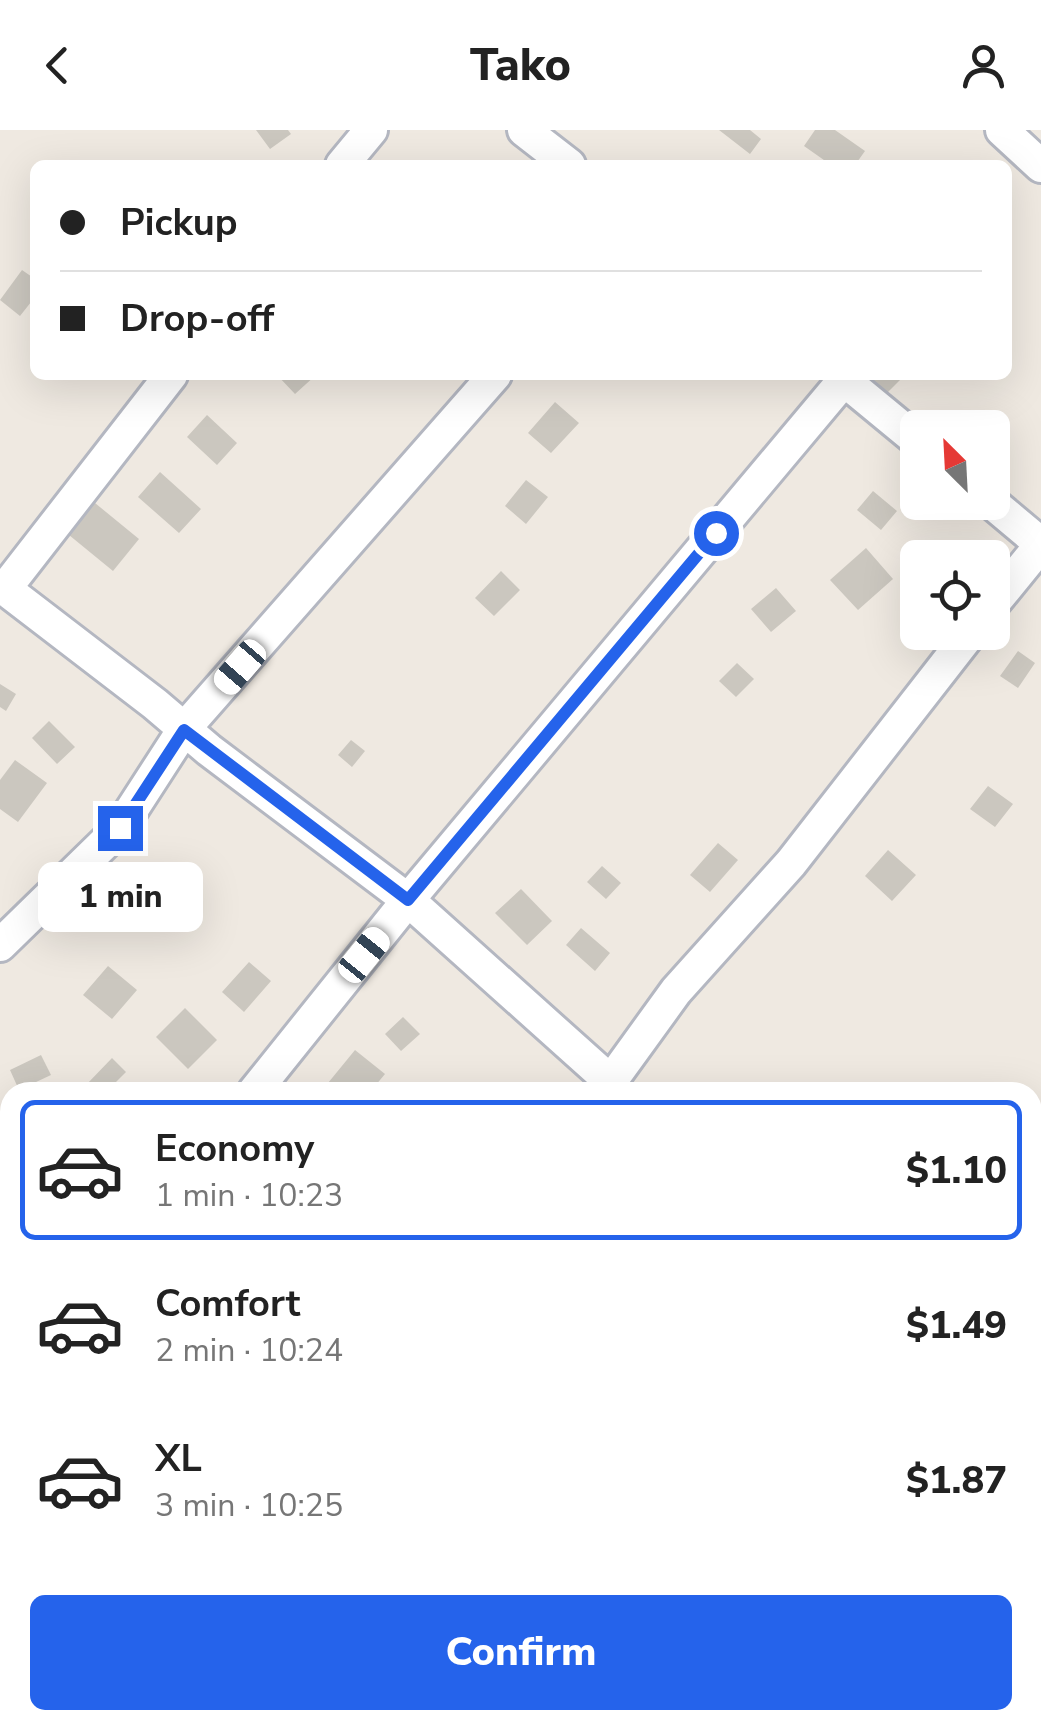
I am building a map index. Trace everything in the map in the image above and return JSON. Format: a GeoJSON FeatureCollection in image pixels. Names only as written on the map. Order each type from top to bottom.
{"type":"FeatureCollection","features":[{"type":"Feature","properties":{"kind":"street"},"geometry":{"type":"LineString","coordinates":[[346,160],[371,130]]}},
{"type":"Feature","properties":{"kind":"street"},"geometry":{"type":"LineString","coordinates":[[524,130],[563,160]]}},
{"type":"Feature","properties":{"kind":"street"},"geometry":{"type":"LineString","coordinates":[[1002,130],[1041,166]]}},
{"type":"Feature","properties":{"kind":"street"},"geometry":{"type":"LineString","coordinates":[[166,380],[2,588],[408,900],[602,1082]]}},
{"type":"Feature","properties":{"kind":"street"},"geometry":{"type":"LineString","coordinates":[[2,936],[120,828],[184,730],[491,380]]}},
{"type":"Feature","properties":{"kind":"street"},"geometry":{"type":"LineString","coordinates":[[262,1082],[839,380]]}},
{"type":"Feature","properties":{"kind":"street"},"geometry":{"type":"LineString","coordinates":[[843,380],[900,426]]}},
{"type":"Feature","properties":{"kind":"street"},"geometry":{"type":"LineString","coordinates":[[1010,518],[1041,544],[1010,583]]}},
{"type":"Feature","properties":{"kind":"street"},"geometry":{"type":"LineString","coordinates":[[611,1082],[676,991],[791,862],[957,650]]}},
{"type":"Feature","properties":{"kind":"building"},"geometry":{"type":"Polygon","coordinates":[[[256,130],[288,130],[291,134],[270,149],[256,130]]]}},
{"type":"Feature","properties":{"kind":"building"},"geometry":{"type":"Polygon","coordinates":[[[719,130],[750,130],[761,139],[750,154],[719,130]]]}},
{"type":"Feature","properties":{"kind":"building"},"geometry":{"type":"Polygon","coordinates":[[[815,130],[835,130],[865,151],[859,160],[824,160],[804,146],[815,130]]]}},
{"type":"Feature","properties":{"kind":"building"},"geometry":{"type":"Polygon","coordinates":[[[22,270],[30,276],[30,303],[20,316],[0,300],[22,270]]]}},
{"type":"Feature","properties":{"kind":"building"},"geometry":{"type":"Polygon","coordinates":[[[282,380],[310,380],[295,394],[282,380]]]}},
{"type":"Feature","properties":{"kind":"building"},"geometry":{"type":"Polygon","coordinates":[[[868,380],[900,380],[886,394],[868,380]]]}},
{"type":"Feature","properties":{"kind":"building"},"geometry":{"type":"Polygon","coordinates":[[[555,402],[579,423],[551,453],[528,433],[555,402]]]}},
{"type":"Feature","properties":{"kind":"building"},"geometry":{"type":"Polygon","coordinates":[[[207,415],[237,443],[217,465],[187,437],[207,415]]]}},
{"type":"Feature","properties":{"kind":"building"},"geometry":{"type":"Polygon","coordinates":[[[160,472],[201,509],[179,533],[138,497],[160,472]]]}},
{"type":"Feature","properties":{"kind":"building"},"geometry":{"type":"Polygon","coordinates":[[[526,480],[548,497],[526,524],[505,506],[526,480]]]}},
{"type":"Feature","properties":{"kind":"building"},"geometry":{"type":"Polygon","coordinates":[[[873,491],[897,511],[881,530],[857,510],[873,491]]]}},
{"type":"Feature","properties":{"kind":"building"},"geometry":{"type":"Polygon","coordinates":[[[95,503],[139,539],[113,571],[69,535],[95,503]]]}},
{"type":"Feature","properties":{"kind":"building"},"geometry":{"type":"Polygon","coordinates":[[[866,548],[893,579],[858,610],[830,580],[866,548]]]}},
{"type":"Feature","properties":{"kind":"building"},"geometry":{"type":"Polygon","coordinates":[[[501,571],[520,590],[494,616],[475,598],[501,571]]]}},
{"type":"Feature","properties":{"kind":"building"},"geometry":{"type":"Polygon","coordinates":[[[776,588],[796,611],[771,632],[751,609],[776,588]]]}},
{"type":"Feature","properties":{"kind":"building"},"geometry":{"type":"Polygon","coordinates":[[[1018,651],[1035,663],[1018,688],[1000,676],[1018,651]]]}},
{"type":"Feature","properties":{"kind":"building"},"geometry":{"type":"Polygon","coordinates":[[[737,663],[754,679],[736,697],[719,681],[737,663]]]}},
{"type":"Feature","properties":{"kind":"building"},"geometry":{"type":"Polygon","coordinates":[[[0,684],[16,694],[6,711],[0,707],[0,684]]]}},
{"type":"Feature","properties":{"kind":"building"},"geometry":{"type":"Polygon","coordinates":[[[49,721],[75,747],[57,764],[32,738],[49,721]]]}},
{"type":"Feature","properties":{"kind":"building"},"geometry":{"type":"Polygon","coordinates":[[[351,740],[365,751],[352,767],[338,755],[351,740]]]}},
{"type":"Feature","properties":{"kind":"building"},"geometry":{"type":"Polygon","coordinates":[[[15,760],[47,783],[18,822],[0,809],[0,780],[15,760]]]}},
{"type":"Feature","properties":{"kind":"building"},"geometry":{"type":"Polygon","coordinates":[[[988,786],[1013,804],[995,827],[970,809],[988,786]]]}},
{"type":"Feature","properties":{"kind":"building"},"geometry":{"type":"Polygon","coordinates":[[[718,843],[738,860],[710,892],[690,875],[718,843]]]}},
{"type":"Feature","properties":{"kind":"building"},"geometry":{"type":"Polygon","coordinates":[[[888,850],[916,875],[892,901],[865,876],[888,850]]]}},
{"type":"Feature","properties":{"kind":"building"},"geometry":{"type":"Polygon","coordinates":[[[602,866],[621,883],[606,899],[587,882],[602,866]]]}},
{"type":"Feature","properties":{"kind":"building"},"geometry":{"type":"Polygon","coordinates":[[[521,889],[552,921],[527,945],[495,913],[521,889]]]}},
{"type":"Feature","properties":{"kind":"building"},"geometry":{"type":"Polygon","coordinates":[[[581,928],[610,953],[595,971],[566,945],[581,928]]]}},
{"type":"Feature","properties":{"kind":"building"},"geometry":{"type":"Polygon","coordinates":[[[249,962],[271,981],[244,1012],[222,992],[249,962]]]}},
{"type":"Feature","properties":{"kind":"building"},"geometry":{"type":"Polygon","coordinates":[[[108,966],[137,990],[112,1019],[83,995],[108,966]]]}},
{"type":"Feature","properties":{"kind":"building"},"geometry":{"type":"Polygon","coordinates":[[[185,1008],[217,1040],[188,1069],[156,1037],[185,1008]]]}},
{"type":"Feature","properties":{"kind":"building"},"geometry":{"type":"Polygon","coordinates":[[[403,1017],[420,1034],[401,1051],[385,1034],[403,1017]]]}},
{"type":"Feature","properties":{"kind":"building"},"geometry":{"type":"Polygon","coordinates":[[[355,1050],[385,1074],[378,1082],[329,1082],[355,1050]]]}},
{"type":"Feature","properties":{"kind":"building"},"geometry":{"type":"Polygon","coordinates":[[[41,1055],[51,1075],[36,1082],[15,1082],[10,1070],[41,1055]]]}},
{"type":"Feature","properties":{"kind":"building"},"geometry":{"type":"Polygon","coordinates":[[[112,1058],[126,1072],[116,1082],[89,1082],[112,1058]]]}},
{"type":"Feature","properties":{"kind":"route"},"geometry":{"type":"LineString","coordinates":[[120,828],[184,730],[408,900],[716,533]]}}]}
